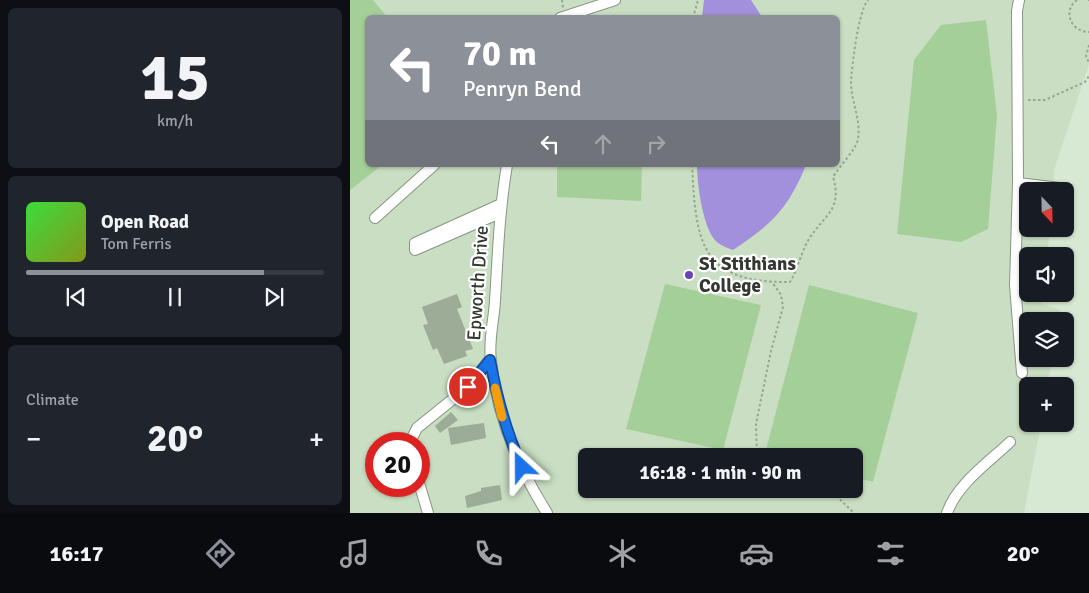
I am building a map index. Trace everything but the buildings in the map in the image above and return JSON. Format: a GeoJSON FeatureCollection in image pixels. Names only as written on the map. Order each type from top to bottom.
{"type":"FeatureCollection","features":[{"type":"Feature","properties":{"kind":"lane"},"geometry":{"type":"LineString","coordinates":[[562,13],[615,0]]}},
{"type":"Feature","properties":{"kind":"lane"},"geometry":{"type":"LineString","coordinates":[[1019,0],[1017,11],[1018,183],[1015,286],[1022,373]]}},
{"type":"Feature","properties":{"kind":"lane"},"geometry":{"type":"LineString","coordinates":[[375,218],[432,167]]}},
{"type":"Feature","properties":{"kind":"lane","name":"Epworth Drive"},"geometry":{"type":"LineString","coordinates":[[507,167],[500,208],[490,360],[498,402],[508,435],[533,490],[547,513]]}},
{"type":"Feature","properties":{"kind":"lane"},"geometry":{"type":"LineString","coordinates":[[415,246],[500,208]]}},
{"type":"Feature","properties":{"kind":"lane"},"geometry":{"type":"LineString","coordinates":[[415,432],[417,428],[468,387],[490,360]]}},
{"type":"Feature","properties":{"kind":"lane"},"geometry":{"type":"LineString","coordinates":[[947,513],[951,502],[972,477],[1010,442]]}},
{"type":"Feature","properties":{"kind":"lane"},"geometry":{"type":"LineString","coordinates":[[423,497],[428,513]]}},
{"type":"Feature","properties":{"kind":"path"},"geometry":{"type":"LineString","coordinates":[[562,0],[562,13]]}},
{"type":"Feature","properties":{"kind":"path"},"geometry":{"type":"LineString","coordinates":[[694,15],[698,0]]}},
{"type":"Feature","properties":{"kind":"path"},"geometry":{"type":"LineString","coordinates":[[840,167],[858,140],[857,111],[851,83],[858,31],[864,4],[868,0]]}},
{"type":"Feature","properties":{"kind":"path"},"geometry":{"type":"LineString","coordinates":[[1077,0],[1069,11],[1070,20],[1075,28],[1089,32]]}},
{"type":"Feature","properties":{"kind":"path"},"geometry":{"type":"LineString","coordinates":[[1089,45],[1086,56],[1089,63]]}},
{"type":"Feature","properties":{"kind":"path"},"geometry":{"type":"LineString","coordinates":[[1018,100],[1045,100],[1085,82],[1089,76]]}},
{"type":"Feature","properties":{"kind":"path"},"geometry":{"type":"LineString","coordinates":[[692,167],[699,231],[706,249],[716,264],[752,281],[790,282],[809,239],[830,216],[834,207],[837,191],[833,177],[840,167]]}},
{"type":"Feature","properties":{"kind":"path"},"geometry":{"type":"LineString","coordinates":[[757,448],[756,424],[771,351],[783,307],[781,295],[772,282]]}},
{"type":"Feature","properties":{"kind":"path"},"geometry":{"type":"LineString","coordinates":[[838,498],[854,513]]}},
{"type":"Feature","properties":{"kind":"shaded area","name":"St Stithians College"},"geometry":{"type":"Polygon","coordinates":[[[350,0],[1089,0],[1089,64],[1054,170],[1053,182],[1019,182],[1019,238],[1049,238],[1048,247],[1019,247],[1019,302],[1042,302],[1060,310],[1060,312],[1019,312],[1019,367],[1051,367],[1049,377],[1019,377],[1019,432],[1039,432],[1024,513],[350,513],[350,0]]]}},
{"type":"Feature","properties":{"kind":"shaded area"},"geometry":{"type":"Polygon","coordinates":[[[704,0],[751,0],[761,15],[702,15],[704,0]]]}},
{"type":"Feature","properties":{"kind":"shaded area"},"geometry":{"type":"Polygon","coordinates":[[[697,167],[805,167],[792,193],[777,214],[758,232],[733,250],[718,243],[708,229],[698,183],[697,167]]]}},
{"type":"Feature","properties":{"kind":"green space"},"geometry":{"type":"Polygon","coordinates":[[[350,0],[373,0],[385,15],[365,15],[365,167],[379,167],[350,190],[350,0]]]}},
{"type":"Feature","properties":{"kind":"green space"},"geometry":{"type":"Polygon","coordinates":[[[986,20],[997,115],[988,229],[961,242],[897,234],[914,60],[941,25],[986,20]]]}},
{"type":"Feature","properties":{"kind":"green space"},"geometry":{"type":"Polygon","coordinates":[[[557,167],[642,167],[641,201],[557,197],[557,167]]]}},
{"type":"Feature","properties":{"kind":"green space"},"geometry":{"type":"Polygon","coordinates":[[[665,284],[761,305],[724,448],[714,448],[626,429],[665,284]]]}},
{"type":"Feature","properties":{"kind":"green space"},"geometry":{"type":"Polygon","coordinates":[[[809,285],[918,313],[873,482],[863,479],[863,448],[767,448],[809,285]]]}},
{"type":"Feature","properties":{"kind":"slow traffic"},"geometry":{"type":"LineString","coordinates":[[495,388],[502,417]]}},
{"type":"Feature","properties":{"kind":"place","name":"St Stithians College"},"geometry":{"type":"Point","coordinates":[689,275]}},
{"type":"Feature","properties":{"kind":"route"},"geometry":{"type":"LineString","coordinates":[[468,387],[490,360],[498,402],[508,435],[522,467]]}}]}
